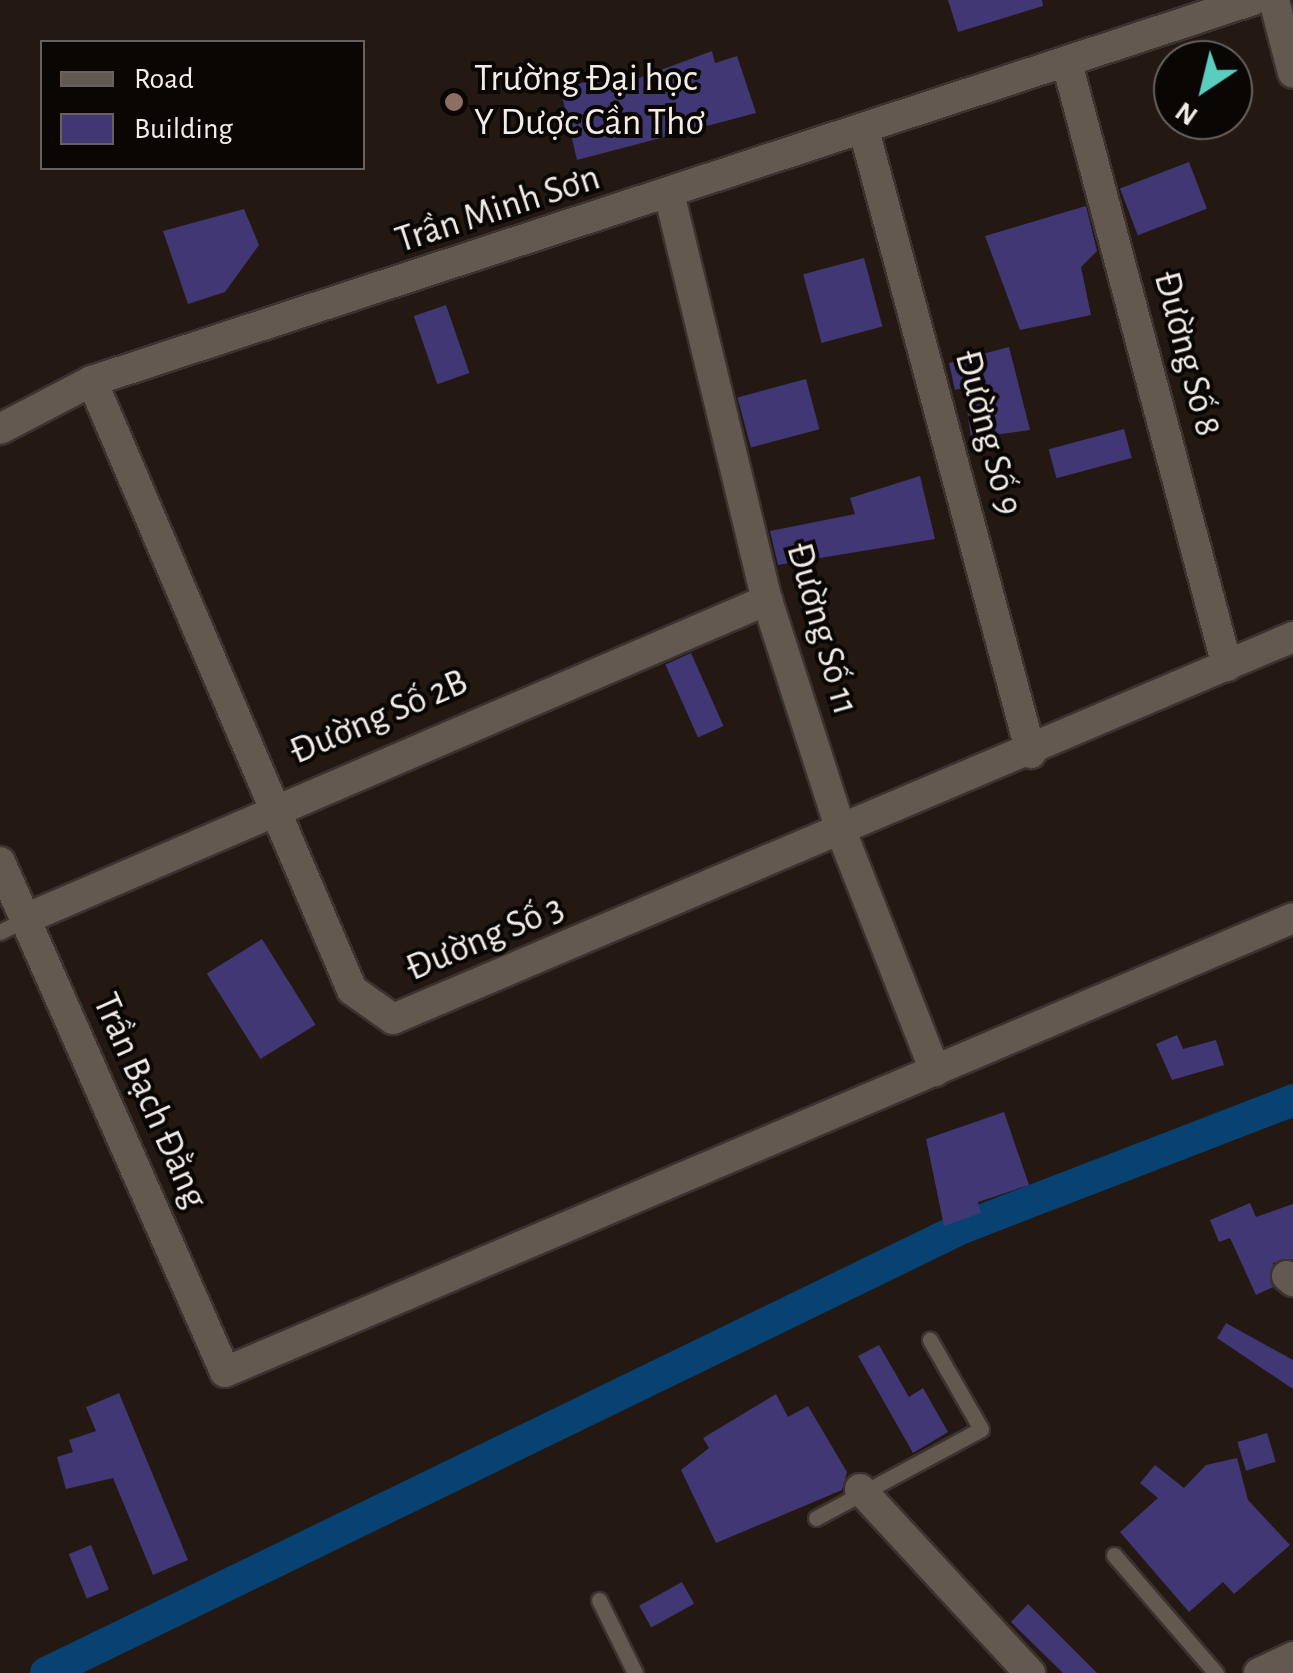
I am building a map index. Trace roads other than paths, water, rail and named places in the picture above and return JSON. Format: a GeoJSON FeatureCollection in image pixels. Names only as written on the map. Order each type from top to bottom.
{"type":"FeatureCollection","features":[{"type":"Feature","properties":{"kind":"street","name":"Trần Minh Sơn"},"geometry":{"type":"LineString","coordinates":[[0,429],[92,381],[865,134],[1253,0]]}},
{"type":"Feature","properties":{"kind":"street"},"geometry":{"type":"LineString","coordinates":[[1274,0],[1293,73]]}},
{"type":"Feature","properties":{"kind":"street","name":"Đường Số 8"},"geometry":{"type":"LineString","coordinates":[[1067,63],[1228,666]]}},
{"type":"Feature","properties":{"kind":"street","name":"Đường Số 9"},"geometry":{"type":"LineString","coordinates":[[865,134],[1031,752]]}},
{"type":"Feature","properties":{"kind":"street","name":"Đường Số 11"},"geometry":{"type":"LineString","coordinates":[[670,197],[767,600],[841,831],[935,1071]]}},
{"type":"Feature","properties":{"kind":"street"},"geometry":{"type":"LineString","coordinates":[[92,381],[271,806]]}},
{"type":"Feature","properties":{"kind":"street","name":"Đường Số 2B"},"geometry":{"type":"LineString","coordinates":[[13,925],[271,806],[767,600]]}},
{"type":"Feature","properties":{"kind":"street"},"geometry":{"type":"LineString","coordinates":[[841,831],[1293,638]]}},
{"type":"Feature","properties":{"kind":"street","name":"Đường Số 3"},"geometry":{"type":"LineString","coordinates":[[271,806],[352,990],[392,1019],[841,831]]}},
{"type":"Feature","properties":{"kind":"street","name":"Trần Bạch Đằng"},"geometry":{"type":"LineString","coordinates":[[0,862],[13,925],[225,1372],[935,1071]]}},
{"type":"Feature","properties":{"kind":"street"},"geometry":{"type":"LineString","coordinates":[[935,1071],[1293,918]]}},
{"type":"Feature","properties":{"kind":"street"},"geometry":{"type":"LineString","coordinates":[[860,1489],[1030,1673]]}},
{"type":"Feature","properties":{"kind":"street"},"geometry":{"type":"LineString","coordinates":[[1259,1673],[1293,1657]]}},
{"type":"Feature","properties":{"kind":"lane"},"geometry":{"type":"LineString","coordinates":[[816,1518],[860,1489],[914,1471],[982,1428],[930,1340]]}},
{"type":"Feature","properties":{"kind":"lane"},"geometry":{"type":"LineString","coordinates":[[1114,1554],[1216,1673]]}},
{"type":"Feature","properties":{"kind":"lane"},"geometry":{"type":"LineString","coordinates":[[599,1600],[635,1673]]}},
{"type":"Feature","properties":{"kind":"waterway"},"geometry":{"type":"LineString","coordinates":[[46,1673],[962,1228],[1293,1100]]}},
{"type":"Feature","properties":{"kind":"place","name":"Trường Đại học Y Dược Cần Thơ"},"geometry":{"type":"Point","coordinates":[454,102]}}]}
